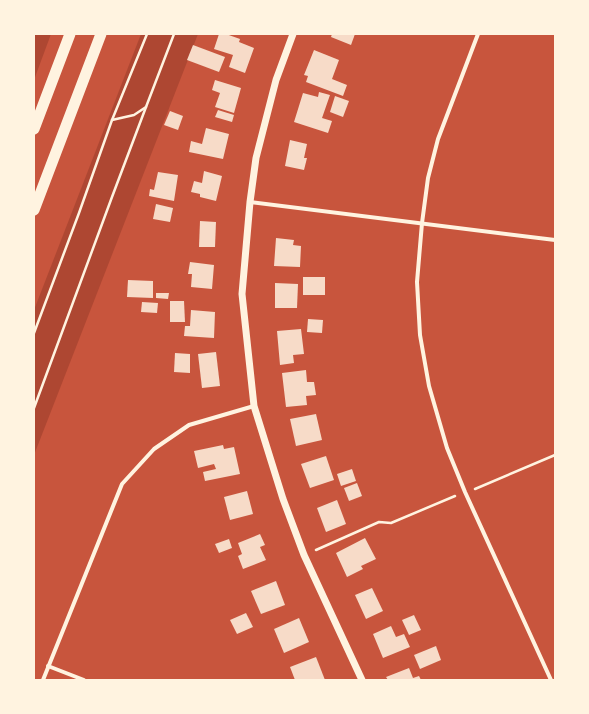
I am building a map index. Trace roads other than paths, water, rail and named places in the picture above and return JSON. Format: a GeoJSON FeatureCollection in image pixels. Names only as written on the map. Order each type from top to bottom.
{"type":"FeatureCollection","features":[{"type":"Feature","properties":{"kind":"highway"},"geometry":{"type":"LineString","coordinates":[[34,129],[70,34]]}},
{"type":"Feature","properties":{"kind":"highway"},"geometry":{"type":"LineString","coordinates":[[34,210],[102,34]]}},
{"type":"Feature","properties":{"kind":"street"},"geometry":{"type":"LineString","coordinates":[[293,34],[276,80],[256,158],[250,202],[242,294],[254,406],[283,499],[304,555],[362,680]]}},
{"type":"Feature","properties":{"kind":"street"},"geometry":{"type":"LineString","coordinates":[[478,34],[438,139],[428,178],[422,223],[417,282],[420,335],[431,392],[447,448],[465,492],[551,680]]}},
{"type":"Feature","properties":{"kind":"street"},"geometry":{"type":"LineString","coordinates":[[250,202],[555,240]]}},
{"type":"Feature","properties":{"kind":"street"},"geometry":{"type":"LineString","coordinates":[[43,680],[122,484],[154,449],[189,425],[254,406]]}},
{"type":"Feature","properties":{"kind":"street"},"geometry":{"type":"LineString","coordinates":[[48,666],[84,680]]}}]}
